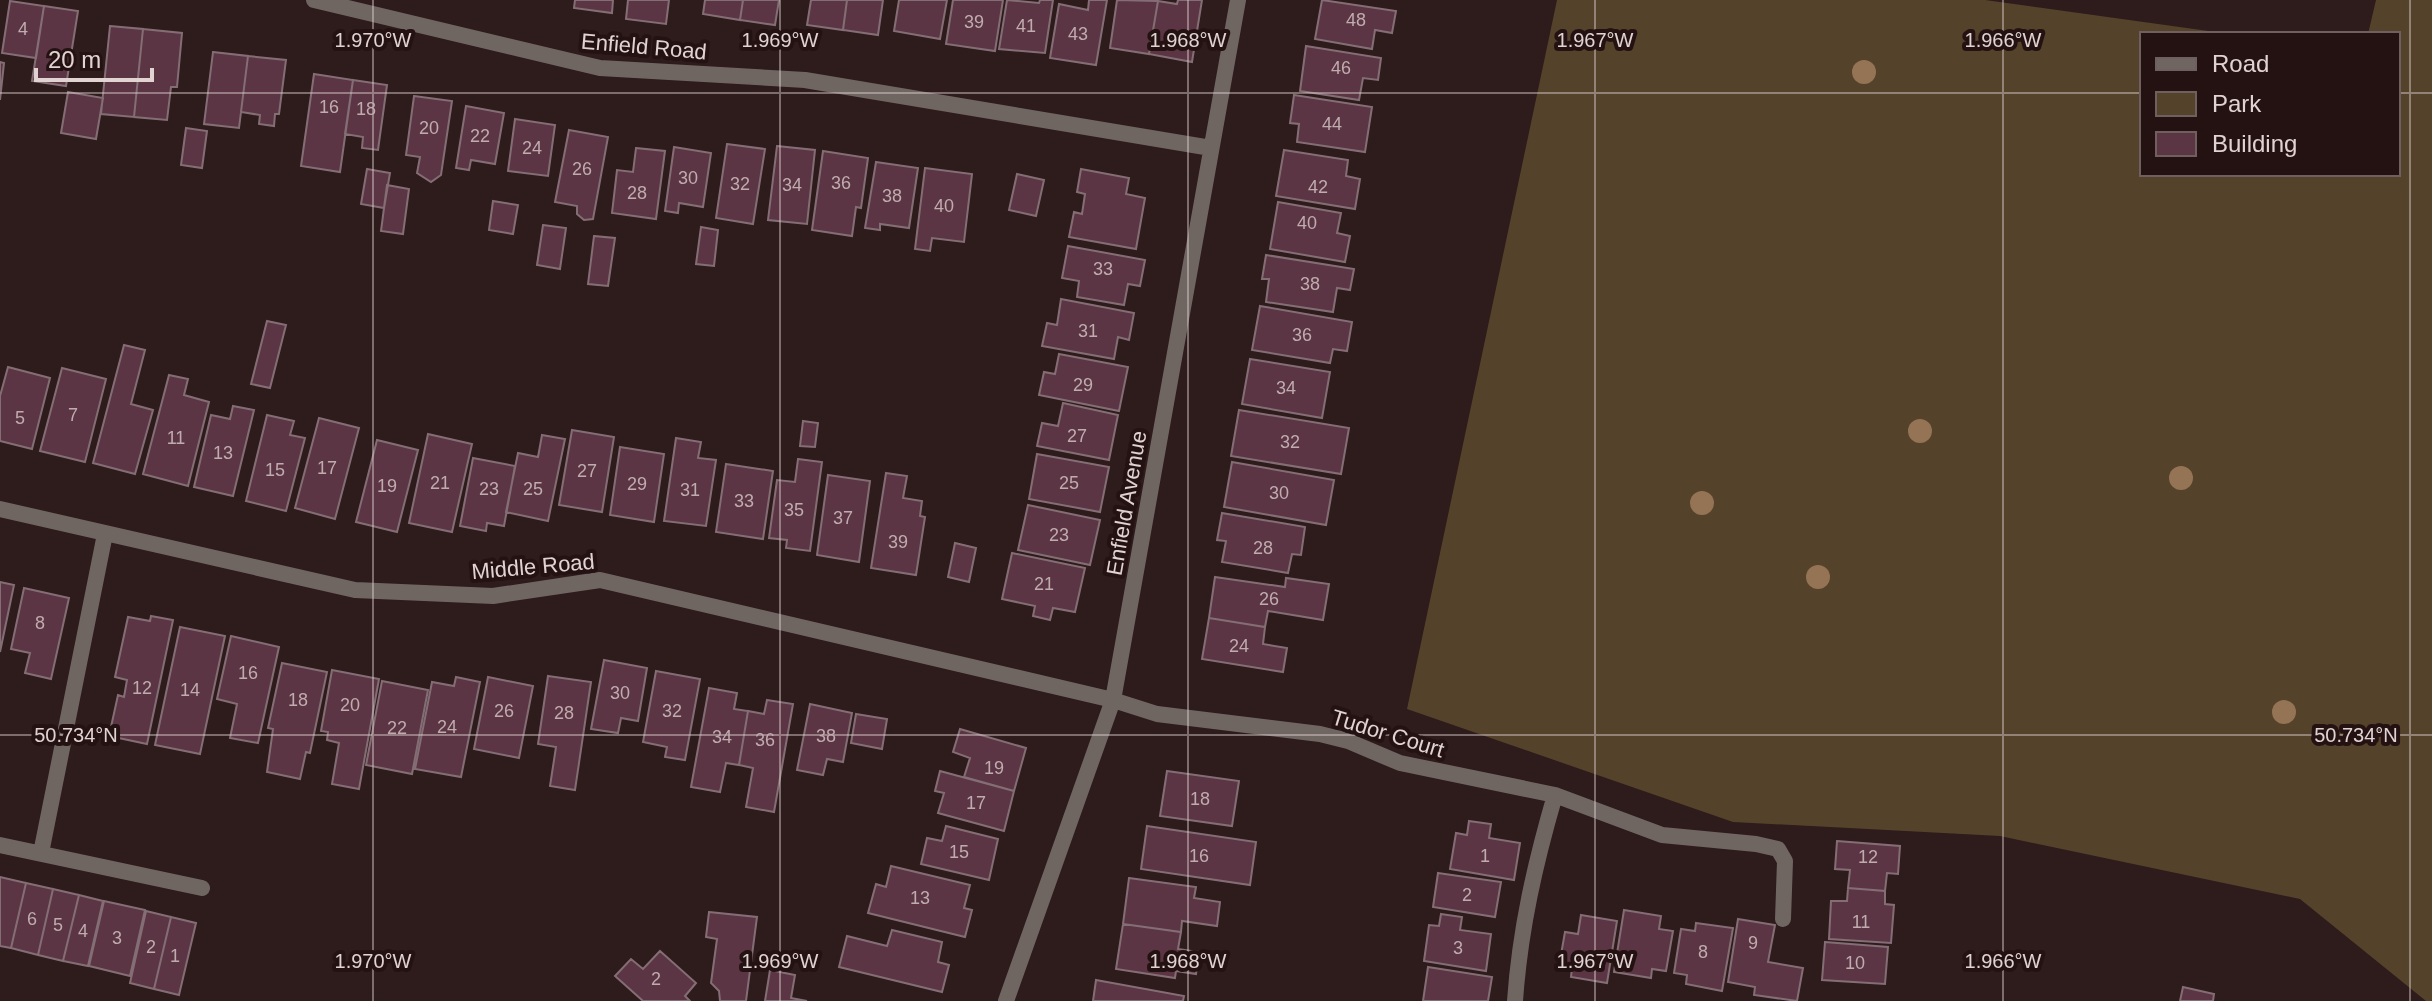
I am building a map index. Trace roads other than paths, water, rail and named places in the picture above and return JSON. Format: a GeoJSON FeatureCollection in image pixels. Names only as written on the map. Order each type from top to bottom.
{"type":"FeatureCollection","features":[{"type":"Feature","properties":{"kind":"street","name":"Enfield Road"},"geometry":{"type":"LineString","coordinates":[[314,0],[600,68],[805,80],[1211,148]]}},
{"type":"Feature","properties":{"kind":"street","name":"Enfield Avenue"},"geometry":{"type":"LineString","coordinates":[[1006,1001],[1113,700],[1238,0]]}},
{"type":"Feature","properties":{"kind":"street","name":"Middle Road"},"geometry":{"type":"LineString","coordinates":[[0,509],[355,590],[493,596],[600,580],[1113,700]]}},
{"type":"Feature","properties":{"kind":"street"},"geometry":{"type":"LineString","coordinates":[[41,853],[105,534]]}},
{"type":"Feature","properties":{"kind":"street","name":"Tudor Court"},"geometry":{"type":"LineString","coordinates":[[1113,700],[1157,714],[1320,734],[1348,741],[1400,763],[1555,795],[1662,835],[1778,849],[1785,861],[1783,919]]}},
{"type":"Feature","properties":{"kind":"street"},"geometry":{"type":"LineString","coordinates":[[1515,1001],[1526,905],[1555,795]]}},
{"type":"Feature","properties":{"kind":"street"},"geometry":{"type":"LineString","coordinates":[[0,845],[202,888]]}}]}
